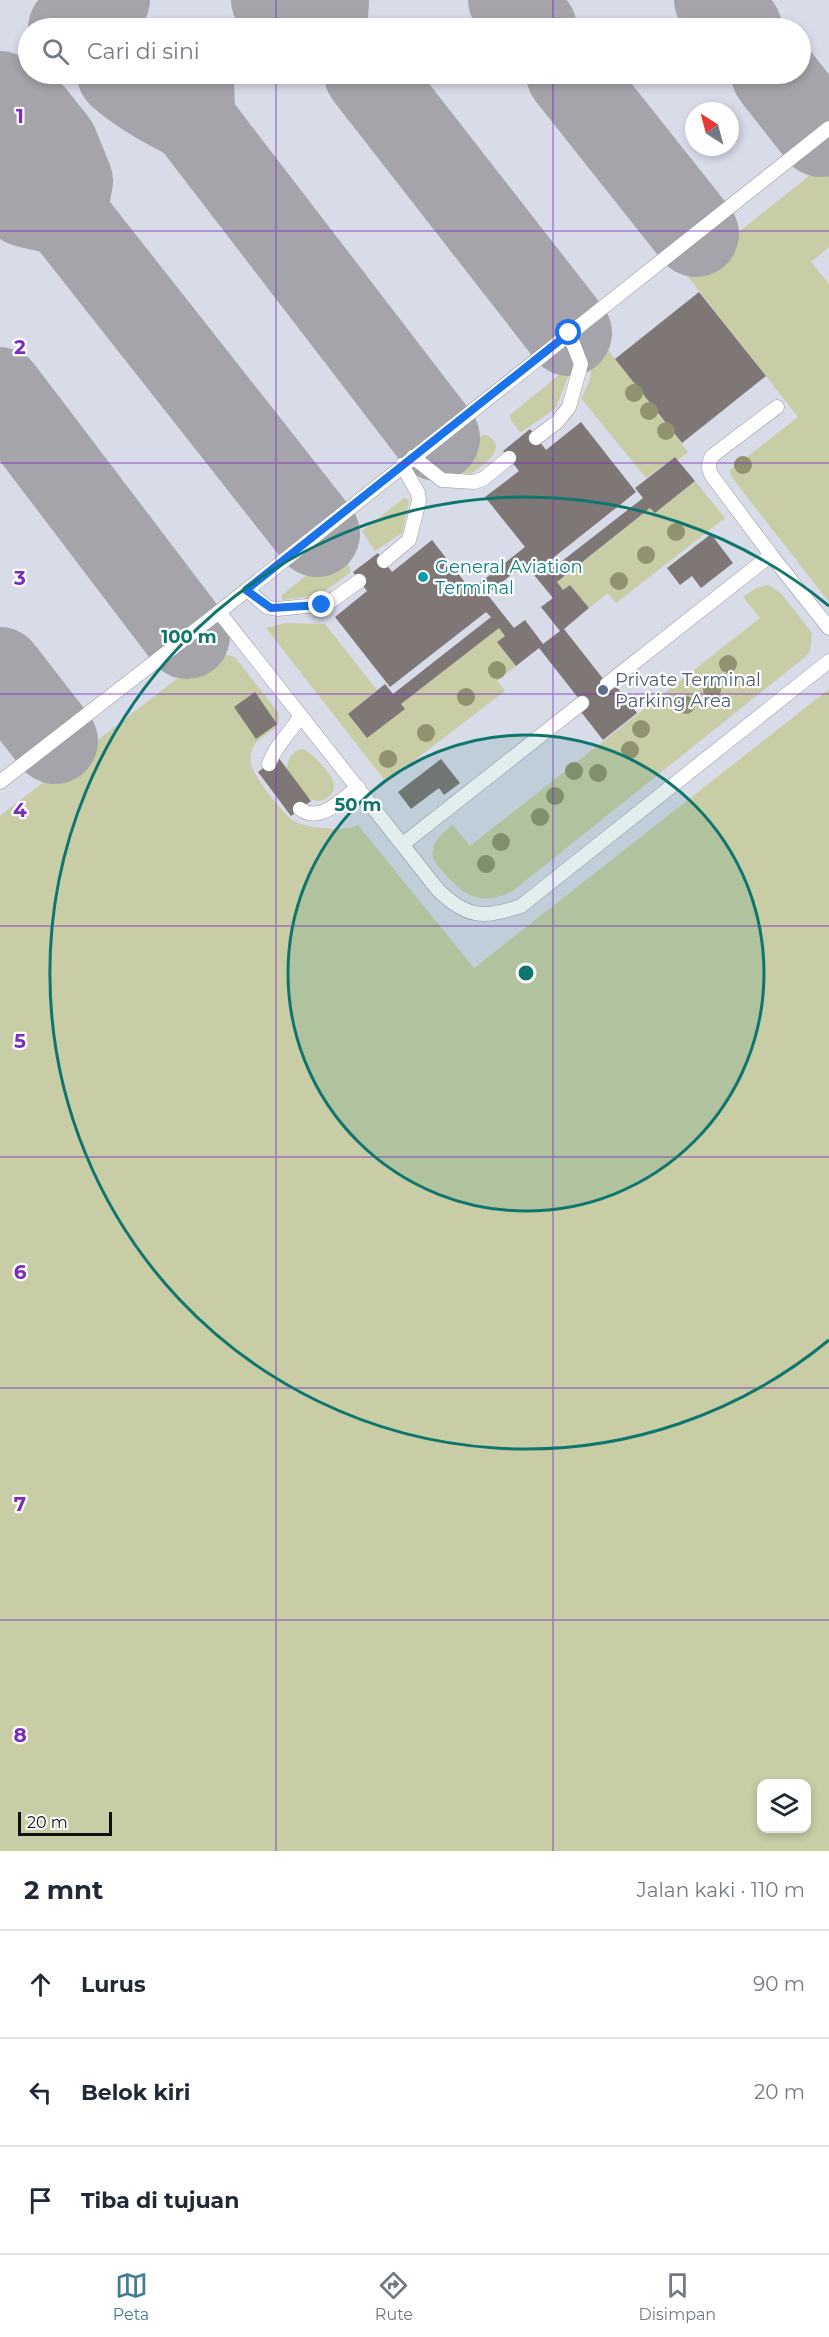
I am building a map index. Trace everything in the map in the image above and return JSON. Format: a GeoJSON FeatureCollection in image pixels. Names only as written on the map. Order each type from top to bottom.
{"type":"FeatureCollection","features":[{"type":"Feature","properties":{"kind":"lane"},"geometry":{"type":"LineString","coordinates":[[0,782],[219,612],[829,128]]}},
{"type":"Feature","properties":{"kind":"lane"},"geometry":{"type":"LineString","coordinates":[[536,438],[557,422],[569,407],[581,364],[569,333]]}},
{"type":"Feature","properties":{"kind":"lane"},"geometry":{"type":"LineString","coordinates":[[777,407],[712,456],[709,470],[771,555],[829,628]]}},
{"type":"Feature","properties":{"kind":"lane"},"geometry":{"type":"LineString","coordinates":[[407,461],[442,480],[474,482],[483,479],[509,458]]}},
{"type":"Feature","properties":{"kind":"lane"},"geometry":{"type":"LineString","coordinates":[[384,561],[409,540],[419,501],[407,461]]}},
{"type":"Feature","properties":{"kind":"lane"},"geometry":{"type":"LineString","coordinates":[[607,684],[771,555]]}},
{"type":"Feature","properties":{"kind":"lane"},"geometry":{"type":"LineString","coordinates":[[246,590],[267,607],[277,609],[327,604],[359,581]]}},
{"type":"Feature","properties":{"kind":"lane"},"geometry":{"type":"LineString","coordinates":[[219,612],[438,890],[455,906],[476,914],[500,913],[521,906],[829,661]]}},
{"type":"Feature","properties":{"kind":"lane"},"geometry":{"type":"LineString","coordinates":[[403,844],[582,703]]}},
{"type":"Feature","properties":{"kind":"lane"},"geometry":{"type":"LineString","coordinates":[[269,764],[273,753],[285,740],[300,717]]}},
{"type":"Feature","properties":{"kind":"lane"},"geometry":{"type":"LineString","coordinates":[[300,809],[307,814],[325,811],[358,787]]}},
{"type":"Feature","properties":{"kind":"shaded area"},"geometry":{"type":"Polygon","coordinates":[[[0,0],[829,0],[829,689],[474,968],[362,830],[0,907],[0,0]]]}},
{"type":"Feature","properties":{"kind":"green space"},"geometry":{"type":"Polygon","coordinates":[[[829,160],[829,247],[811,262],[829,284],[829,602],[730,475],[730,470],[798,417],[686,274],[829,160]]]}},
{"type":"Feature","properties":{"kind":"green space"},"geometry":{"type":"Polygon","coordinates":[[[601,341],[688,452],[678,460],[675,457],[646,478],[581,398],[590,380],[592,350],[601,341]]]}},
{"type":"Feature","properties":{"kind":"green space"},"geometry":{"type":"Polygon","coordinates":[[[570,366],[571,369],[556,408],[520,432],[510,415],[570,366]]]}},
{"type":"Feature","properties":{"kind":"green space"},"geometry":{"type":"Polygon","coordinates":[[[484,434],[496,444],[496,450],[488,461],[470,474],[445,470],[446,465],[484,434]]]}},
{"type":"Feature","properties":{"kind":"green space"},"geometry":{"type":"Polygon","coordinates":[[[695,481],[725,518],[616,603],[608,593],[589,608],[570,585],[563,590],[557,582],[650,508],[655,513],[695,481]]]}},
{"type":"Feature","properties":{"kind":"green space"},"geometry":{"type":"Polygon","coordinates":[[[407,498],[409,502],[402,533],[375,551],[362,531],[407,498]]]}},
{"type":"Feature","properties":{"kind":"green space"},"geometry":{"type":"Polygon","coordinates":[[[335,552],[346,561],[350,573],[319,595],[282,600],[282,595],[335,552]]]}},
{"type":"Feature","properties":{"kind":"green space"},"geometry":{"type":"Polygon","coordinates":[[[768,585],[781,593],[812,633],[810,652],[805,657],[514,890],[492,898],[483,898],[474,897],[457,887],[436,863],[433,856],[436,842],[443,833],[453,825],[470,846],[760,618],[743,597],[756,588],[768,585]]]}},
{"type":"Feature","properties":{"kind":"green space"},"geometry":{"type":"Polygon","coordinates":[[[285,623],[325,624],[377,690],[348,714],[367,738],[404,709],[401,704],[499,628],[505,636],[497,642],[516,666],[497,681],[505,691],[386,782],[266,628],[285,623]]]}},
{"type":"Feature","properties":{"kind":"green space"},"geometry":{"type":"Polygon","coordinates":[[[210,653],[235,657],[279,714],[278,725],[255,744],[251,755],[253,770],[273,800],[293,820],[304,825],[338,829],[358,825],[474,968],[829,689],[829,1851],[0,1851],[0,816],[210,653]]]}},
{"type":"Feature","properties":{"kind":"green space"},"geometry":{"type":"Polygon","coordinates":[[[303,749],[322,765],[333,780],[334,788],[330,796],[323,800],[315,801],[308,797],[287,769],[291,756],[303,749]]]}},
{"type":"Feature","properties":{"kind":"building"},"geometry":{"type":"Polygon","coordinates":[[[699,292],[766,376],[682,443],[615,359],[699,292]]]}},
{"type":"Feature","properties":{"kind":"building","name":"General Aviation Terminal"},"geometry":{"type":"Polygon","coordinates":[[[581,422],[636,492],[543,566],[548,572],[643,498],[635,488],[675,457],[695,481],[655,513],[650,508],[557,582],[563,590],[570,585],[589,608],[564,629],[608,685],[612,681],[637,713],[603,740],[578,708],[583,704],[539,648],[516,666],[497,642],[505,636],[499,628],[401,704],[405,709],[367,738],[348,714],[385,684],[393,694],[491,617],[486,612],[390,687],[335,617],[367,591],[353,572],[378,553],[392,572],[432,540],[471,590],[525,547],[485,497],[519,471],[503,451],[530,429],[546,450],[581,422]],[[525,564],[487,594],[514,628],[525,620],[543,644],[560,631],[541,607],[553,598],[525,564]]]}},
{"type":"Feature","properties":{"kind":"building"},"geometry":{"type":"Polygon","coordinates":[[[711,534],[733,563],[701,588],[692,576],[680,585],[667,568],[711,534]]]}},
{"type":"Feature","properties":{"kind":"building"},"geometry":{"type":"Polygon","coordinates":[[[255,692],[277,724],[256,739],[234,707],[255,692]]]}},
{"type":"Feature","properties":{"kind":"building"},"geometry":{"type":"Polygon","coordinates":[[[278,757],[311,801],[291,816],[258,772],[278,757]]]}},
{"type":"Feature","properties":{"kind":"building"},"geometry":{"type":"Polygon","coordinates":[[[441,759],[460,783],[444,795],[439,788],[411,809],[398,792],[441,759]]]}},
{"type":"Feature","properties":{"kind":"taxiway"},"geometry":{"type":"LineString","coordinates":[[84,18],[107,0]]}},
{"type":"Feature","properties":{"kind":"taxiway"},"geometry":{"type":"LineString","coordinates":[[274,0],[297,11],[322,18]]}},
{"type":"Feature","properties":{"kind":"taxiway"},"geometry":{"type":"LineString","coordinates":[[325,18],[326,0]]}},
{"type":"Feature","properties":{"kind":"taxiway"},"geometry":{"type":"LineString","coordinates":[[511,0],[526,18]]}},
{"type":"Feature","properties":{"kind":"taxiway"},"geometry":{"type":"LineString","coordinates":[[717,0],[731,18]]}},
{"type":"Feature","properties":{"kind":"taxiway"},"geometry":{"type":"LineString","coordinates":[[133,84],[154,99],[192,119],[191,84]]}},
{"type":"Feature","properties":{"kind":"taxiway"},"geometry":{"type":"LineString","coordinates":[[375,84],[569,333]]}},
{"type":"Feature","properties":{"kind":"taxiway"},"geometry":{"type":"LineString","coordinates":[[577,84],[696,234]]}},
{"type":"Feature","properties":{"kind":"taxiway"},"geometry":{"type":"LineString","coordinates":[[782,84],[821,134]]}},
{"type":"Feature","properties":{"kind":"taxiway"},"geometry":{"type":"LineString","coordinates":[[0,94],[32,115],[55,144],[70,181],[64,213]]}},
{"type":"Feature","properties":{"kind":"taxiway"},"geometry":{"type":"LineString","coordinates":[[192,119],[437,438]]}},
{"type":"Feature","properties":{"kind":"taxiway"},"geometry":{"type":"LineString","coordinates":[[0,187],[25,204],[64,213],[317,534]]}},
{"type":"Feature","properties":{"kind":"taxiway"},"geometry":{"type":"LineString","coordinates":[[0,390],[187,636]]}},
{"type":"Feature","properties":{"kind":"taxiway"},"geometry":{"type":"LineString","coordinates":[[0,670],[55,741]]}},
{"type":"Feature","properties":{"kind":"place","name":"General Aviation Terminal"},"geometry":{"type":"Point","coordinates":[423,577]}},
{"type":"Feature","properties":{"kind":"place","name":"Private Terminal Parking Area"},"geometry":{"type":"Point","coordinates":[603,690]}},
{"type":"Feature","properties":{"kind":"route"},"geometry":{"type":"LineString","coordinates":[[322,605],[271,608],[246,590],[569,333]]}}]}
